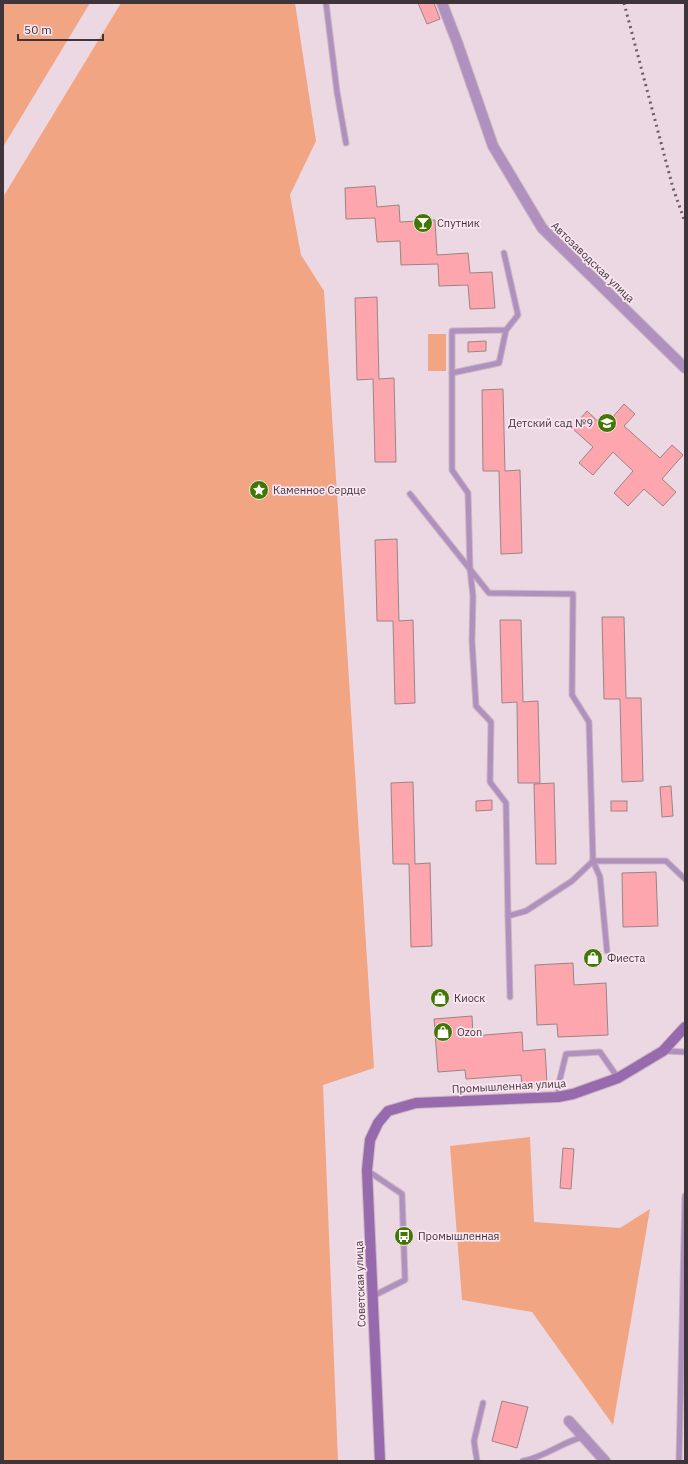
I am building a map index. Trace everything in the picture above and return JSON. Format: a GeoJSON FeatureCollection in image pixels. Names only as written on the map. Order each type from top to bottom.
{"type":"FeatureCollection","features":[{"type":"Feature","properties":{"kind":"street","name":"Автозаводская улица"},"geometry":{"type":"LineString","coordinates":[[442,3],[493,146],[542,228],[685,368]]}},
{"type":"Feature","properties":{"kind":"street","name":"Промышленная улица"},"geometry":{"type":"LineString","coordinates":[[388,1111],[416,1103],[558,1097],[573,1094],[618,1078],[663,1051],[685,1027]]}},
{"type":"Feature","properties":{"kind":"street","name":"Советская улица"},"geometry":{"type":"LineString","coordinates":[[380,1461],[367,1170],[370,1140],[378,1123],[388,1111]]}},
{"type":"Feature","properties":{"kind":"street"},"geometry":{"type":"LineString","coordinates":[[569,1422],[605,1461]]}},
{"type":"Feature","properties":{"kind":"lane"},"geometry":{"type":"LineString","coordinates":[[326,3],[337,92],[346,143]]}},
{"type":"Feature","properties":{"kind":"lane"},"geometry":{"type":"LineString","coordinates":[[452,373],[499,363],[506,330],[518,315],[504,253]]}},
{"type":"Feature","properties":{"kind":"lane"},"geometry":{"type":"LineString","coordinates":[[506,330],[452,331],[452,470],[468,493],[470,569],[473,596],[472,641],[476,706],[491,722],[490,782],[506,803],[510,997]]}},
{"type":"Feature","properties":{"kind":"lane"},"geometry":{"type":"LineString","coordinates":[[410,494],[489,593],[573,594],[572,695],[589,722],[593,861],[600,877],[607,952]]}},
{"type":"Feature","properties":{"kind":"lane"},"geometry":{"type":"LineString","coordinates":[[508,916],[526,911],[572,881],[593,861],[666,861],[685,879]]}},
{"type":"Feature","properties":{"kind":"lane"},"geometry":{"type":"LineString","coordinates":[[663,1051],[685,1052]]}},
{"type":"Feature","properties":{"kind":"lane"},"geometry":{"type":"LineString","coordinates":[[558,1097],[558,1083],[566,1054],[600,1052],[618,1078]]}},
{"type":"Feature","properties":{"kind":"lane"},"geometry":{"type":"LineString","coordinates":[[367,1170],[402,1194],[406,1280],[372,1297]]}},
{"type":"Feature","properties":{"kind":"lane"},"geometry":{"type":"LineString","coordinates":[[679,1461],[685,1196]]}},
{"type":"Feature","properties":{"kind":"lane"},"geometry":{"type":"LineString","coordinates":[[477,1461],[474,1441],[483,1403]]}},
{"type":"Feature","properties":{"kind":"lane"},"geometry":{"type":"LineString","coordinates":[[523,1461],[535,1459],[574,1439],[583,1437]]}},
{"type":"Feature","properties":{"kind":"shaded area"},"geometry":{"type":"Polygon","coordinates":[[[3,3],[90,3],[3,147],[3,3]]]}},
{"type":"Feature","properties":{"kind":"shaded area"},"geometry":{"type":"Polygon","coordinates":[[[121,3],[295,3],[316,141],[290,195],[301,255],[324,291],[374,1068],[323,1085],[338,1461],[3,1461],[3,197],[121,3]]]}},
{"type":"Feature","properties":{"kind":"shaded area"},"geometry":{"type":"Polygon","coordinates":[[[428,334],[446,334],[446,371],[428,371],[428,334]]]}},
{"type":"Feature","properties":{"kind":"shaded area"},"geometry":{"type":"Polygon","coordinates":[[[530,1137],[534,1222],[620,1228],[650,1209],[613,1425],[532,1312],[462,1300],[450,1146],[530,1137]]]}},
{"type":"Feature","properties":{"kind":"building"},"geometry":{"type":"Polygon","coordinates":[[[418,3],[434,3],[440,19],[427,24],[418,3]]]}},
{"type":"Feature","properties":{"kind":"building"},"geometry":{"type":"Polygon","coordinates":[[[375,186],[377,207],[399,205],[400,222],[435,220],[437,255],[468,253],[470,273],[492,272],[495,308],[470,309],[468,285],[439,286],[438,264],[401,265],[400,241],[377,242],[375,218],[346,219],[345,188],[375,186]]]}},
{"type":"Feature","properties":{"kind":"building"},"geometry":{"type":"Polygon","coordinates":[[[377,297],[379,379],[394,378],[396,462],[375,462],[373,379],[357,380],[355,298],[377,297]]]}},
{"type":"Feature","properties":{"kind":"building"},"geometry":{"type":"Polygon","coordinates":[[[486,341],[486,351],[468,352],[468,342],[486,341]]]}},
{"type":"Feature","properties":{"kind":"building"},"geometry":{"type":"Polygon","coordinates":[[[503,389],[505,471],[520,470],[522,553],[501,554],[499,471],[483,471],[482,390],[503,389]]]}},
{"type":"Feature","properties":{"kind":"building"},"geometry":{"type":"Polygon","coordinates":[[[624,404],[635,414],[624,426],[660,458],[672,445],[683,455],[662,479],[676,492],[663,506],[644,489],[628,506],[614,493],[633,471],[613,452],[593,475],[579,463],[593,447],[572,428],[587,411],[604,427],[624,404]]]}},
{"type":"Feature","properties":{"kind":"building"},"geometry":{"type":"Polygon","coordinates":[[[397,539],[399,621],[413,620],[415,703],[395,704],[393,621],[377,621],[375,540],[397,539]]]}},
{"type":"Feature","properties":{"kind":"building"},"geometry":{"type":"Polygon","coordinates":[[[602,617],[624,617],[626,698],[641,698],[643,781],[622,782],[620,699],[604,699],[602,617]]]}},
{"type":"Feature","properties":{"kind":"building"},"geometry":{"type":"Polygon","coordinates":[[[500,620],[521,620],[523,702],[538,701],[540,783],[518,783],[517,702],[502,703],[500,620]]]}},
{"type":"Feature","properties":{"kind":"building"},"geometry":{"type":"Polygon","coordinates":[[[413,782],[415,864],[430,863],[432,946],[411,947],[409,864],[393,864],[391,783],[413,782]]]}},
{"type":"Feature","properties":{"kind":"building"},"geometry":{"type":"Polygon","coordinates":[[[554,783],[556,864],[536,864],[534,784],[554,783]]]}},
{"type":"Feature","properties":{"kind":"building"},"geometry":{"type":"Polygon","coordinates":[[[671,786],[673,816],[662,817],[660,787],[671,786]]]}},
{"type":"Feature","properties":{"kind":"building"},"geometry":{"type":"Polygon","coordinates":[[[492,800],[492,810],[476,811],[476,801],[492,800]]]}},
{"type":"Feature","properties":{"kind":"building"},"geometry":{"type":"Polygon","coordinates":[[[611,801],[627,801],[627,811],[611,811],[611,801]]]}},
{"type":"Feature","properties":{"kind":"building"},"geometry":{"type":"Polygon","coordinates":[[[656,872],[658,926],[623,927],[622,873],[656,872]]]}},
{"type":"Feature","properties":{"kind":"building"},"geometry":{"type":"Polygon","coordinates":[[[573,963],[574,985],[606,983],[608,1035],[558,1037],[557,1024],[537,1025],[535,965],[573,963]]]}},
{"type":"Feature","properties":{"kind":"building"},"geometry":{"type":"Polygon","coordinates":[[[472,1016],[473,1036],[522,1032],[523,1051],[545,1049],[547,1083],[522,1085],[521,1075],[466,1079],[465,1070],[438,1072],[434,1019],[472,1016]]]}},
{"type":"Feature","properties":{"kind":"building"},"geometry":{"type":"Polygon","coordinates":[[[563,1148],[574,1149],[571,1189],[560,1188],[563,1148]]]}},
{"type":"Feature","properties":{"kind":"building"},"geometry":{"type":"Polygon","coordinates":[[[502,1401],[528,1407],[517,1448],[492,1441],[502,1401]]]}},
{"type":"Feature","properties":{"kind":"railway"},"geometry":{"type":"LineString","coordinates":[[624,3],[673,188],[685,222]]}},
{"type":"Feature","properties":{"kind":"place","name":"Спутник"},"geometry":{"type":"Point","coordinates":[423,223]}},
{"type":"Feature","properties":{"kind":"place","name":"Детский сад №9"},"geometry":{"type":"Point","coordinates":[607,423]}},
{"type":"Feature","properties":{"kind":"place","name":"Каменное Сердце"},"geometry":{"type":"Point","coordinates":[259,490]}},
{"type":"Feature","properties":{"kind":"place","name":"Фиеста"},"geometry":{"type":"Point","coordinates":[593,958]}},
{"type":"Feature","properties":{"kind":"place","name":"Киоск"},"geometry":{"type":"Point","coordinates":[440,998]}},
{"type":"Feature","properties":{"kind":"place","name":"Ozon"},"geometry":{"type":"Point","coordinates":[443,1032]}},
{"type":"Feature","properties":{"kind":"place","name":"Промышленная"},"geometry":{"type":"Point","coordinates":[404,1236]}}]}
